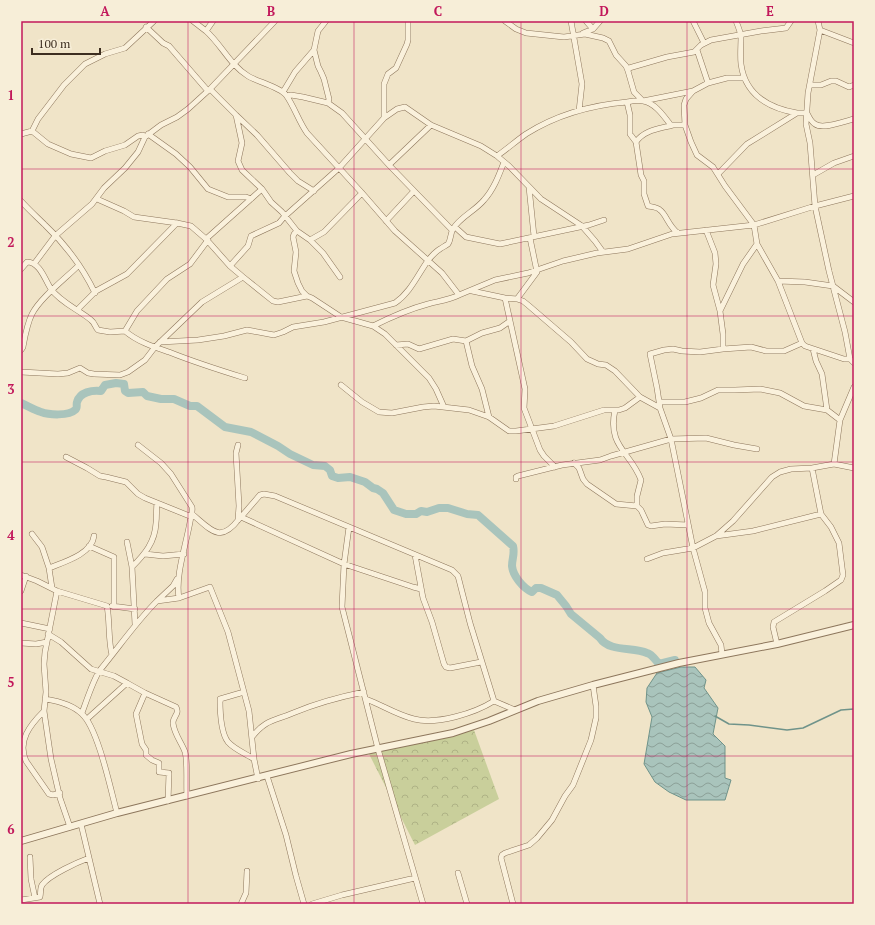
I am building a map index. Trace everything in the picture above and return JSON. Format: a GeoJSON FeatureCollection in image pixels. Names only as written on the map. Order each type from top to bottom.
{"type":"FeatureCollection","features":[{"type":"Feature","properties":{"kind":"street"},"geometry":{"type":"LineString","coordinates":[[32,132],[38,119],[64,85],[85,64],[104,54],[125,48],[154,21]]}},
{"type":"Feature","properties":{"kind":"street"},"geometry":{"type":"LineString","coordinates":[[193,21],[206,31],[233,64],[247,76],[285,94],[328,103],[342,113],[414,191],[454,229],[466,237],[500,244],[589,225],[604,220]]}},
{"type":"Feature","properties":{"kind":"street"},"geometry":{"type":"LineString","coordinates":[[206,31],[214,21]]}},
{"type":"Feature","properties":{"kind":"street"},"geometry":{"type":"LineString","coordinates":[[34,264],[55,236],[97,199],[104,188],[118,176],[138,152],[147,136],[161,125],[177,117],[209,90],[275,21]]}},
{"type":"Feature","properties":{"kind":"street"},"geometry":{"type":"LineString","coordinates":[[326,21],[318,31],[314,50],[318,66],[322,72],[329,99],[328,103]]}},
{"type":"Feature","properties":{"kind":"street"},"geometry":{"type":"LineString","coordinates":[[384,118],[384,84],[388,74],[396,68],[407,44],[408,21]]}},
{"type":"Feature","properties":{"kind":"street"},"geometry":{"type":"LineString","coordinates":[[505,21],[516,29],[526,33],[564,37],[585,34],[609,41],[616,55],[626,66],[634,92],[643,101],[654,106],[670,124],[673,125]]}},
{"type":"Feature","properties":{"kind":"street"},"geometry":{"type":"LineString","coordinates":[[571,21],[576,36],[582,84],[580,111]]}},
{"type":"Feature","properties":{"kind":"street"},"geometry":{"type":"LineString","coordinates":[[586,21],[593,28]]}},
{"type":"Feature","properties":{"kind":"street"},"geometry":{"type":"LineString","coordinates":[[576,36],[593,28],[600,21]]}},
{"type":"Feature","properties":{"kind":"street"},"geometry":{"type":"LineString","coordinates":[[693,21],[704,43]]}},
{"type":"Feature","properties":{"kind":"street"},"geometry":{"type":"LineString","coordinates":[[736,21],[741,34],[741,63],[744,78],[754,94],[768,104],[781,110],[807,113]]}},
{"type":"Feature","properties":{"kind":"street"},"geometry":{"type":"LineString","coordinates":[[628,71],[630,67],[694,52],[704,43],[711,40],[786,28],[791,21]]}},
{"type":"Feature","properties":{"kind":"street"},"geometry":{"type":"LineString","coordinates":[[693,91],[686,99],[684,105],[685,125],[691,142],[697,155],[713,167],[754,224],[757,244],[778,281],[802,343],[813,349],[852,361],[828,271],[816,206],[810,143],[806,124],[808,93],[820,30],[818,21]]}},
{"type":"Feature","properties":{"kind":"street"},"geometry":{"type":"LineString","coordinates":[[146,27],[163,43],[169,46],[209,90],[257,135],[290,173],[314,191]]}},
{"type":"Feature","properties":{"kind":"street"},"geometry":{"type":"LineString","coordinates":[[820,30],[854,43]]}},
{"type":"Feature","properties":{"kind":"street"},"geometry":{"type":"LineString","coordinates":[[285,94],[295,72],[314,50]]}},
{"type":"Feature","properties":{"kind":"street"},"geometry":{"type":"LineString","coordinates":[[697,50],[708,83]]}},
{"type":"Feature","properties":{"kind":"street"},"geometry":{"type":"LineString","coordinates":[[497,156],[544,124],[580,111],[605,104],[643,101],[693,91],[708,83],[727,78],[744,78]]}},
{"type":"Feature","properties":{"kind":"street"},"geometry":{"type":"LineString","coordinates":[[810,85],[821,85],[831,81],[836,81],[848,87],[854,85]]}},
{"type":"Feature","properties":{"kind":"street"},"geometry":{"type":"LineString","coordinates":[[285,94],[300,124],[307,133],[395,231],[429,260],[450,282],[459,295]]}},
{"type":"Feature","properties":{"kind":"street"},"geometry":{"type":"LineString","coordinates":[[627,102],[630,115],[630,134],[636,142],[641,175],[644,181],[644,194],[646,202],[648,206],[662,211],[667,221],[678,233]]}},
{"type":"Feature","properties":{"kind":"street"},"geometry":{"type":"LineString","coordinates":[[230,266],[248,246],[251,236],[279,223],[284,216],[339,168],[384,118],[396,109],[405,107],[432,125],[481,146],[497,156],[550,206],[582,226],[602,252]]}},
{"type":"Feature","properties":{"kind":"street"},"geometry":{"type":"LineString","coordinates":[[718,174],[747,144],[797,113]]}},
{"type":"Feature","properties":{"kind":"street"},"geometry":{"type":"LineString","coordinates":[[807,113],[814,124],[818,126],[836,124],[854,119]]}},
{"type":"Feature","properties":{"kind":"street"},"geometry":{"type":"LineString","coordinates":[[236,115],[242,143],[238,156],[239,166],[246,176],[262,190],[297,231],[310,240],[323,253],[340,277]]}},
{"type":"Feature","properties":{"kind":"street"},"geometry":{"type":"LineString","coordinates":[[389,165],[432,125]]}},
{"type":"Feature","properties":{"kind":"street"},"geometry":{"type":"LineString","coordinates":[[636,142],[647,132],[673,125],[685,125]]}},
{"type":"Feature","properties":{"kind":"street"},"geometry":{"type":"LineString","coordinates":[[21,134],[32,132],[48,144],[71,154],[89,158],[125,145],[138,136],[147,136],[176,154],[190,167],[208,189],[228,197],[246,197],[251,199]]}},
{"type":"Feature","properties":{"kind":"street"},"geometry":{"type":"LineString","coordinates":[[813,175],[834,163],[854,156]]}},
{"type":"Feature","properties":{"kind":"street"},"geometry":{"type":"LineString","coordinates":[[160,342],[198,340],[224,336],[247,330],[274,335],[293,327],[318,323],[396,303],[411,286],[429,260],[449,242],[454,229],[461,220],[484,200],[498,176],[504,162]]}},
{"type":"Feature","properties":{"kind":"street"},"geometry":{"type":"LineString","coordinates":[[517,299],[537,274],[532,237],[529,187]]}},
{"type":"Feature","properties":{"kind":"street"},"geometry":{"type":"LineString","coordinates":[[125,331],[137,311],[167,278],[190,264],[207,239],[262,190]]}},
{"type":"Feature","properties":{"kind":"street"},"geometry":{"type":"LineString","coordinates":[[386,221],[414,191]]}},
{"type":"Feature","properties":{"kind":"street"},"geometry":{"type":"LineString","coordinates":[[310,240],[324,232],[362,193]]}},
{"type":"Feature","properties":{"kind":"street"},"geometry":{"type":"LineString","coordinates":[[372,326],[403,312],[430,303],[454,298],[494,280],[528,273],[557,263],[602,252],[628,249],[672,234],[754,224],[816,206],[853,198]]}},
{"type":"Feature","properties":{"kind":"street"},"geometry":{"type":"LineString","coordinates":[[97,199],[134,217],[191,226],[207,239],[230,266],[272,300],[278,302],[307,296]]}},
{"type":"Feature","properties":{"kind":"street"},"geometry":{"type":"LineString","coordinates":[[21,201],[55,236],[79,265],[94,293]]}},
{"type":"Feature","properties":{"kind":"street"},"geometry":{"type":"LineString","coordinates":[[77,310],[94,293],[127,274],[177,223]]}},
{"type":"Feature","properties":{"kind":"street"},"geometry":{"type":"LineString","coordinates":[[706,230],[715,253],[716,264],[713,285],[720,311],[723,349]]}},
{"type":"Feature","properties":{"kind":"street"},"geometry":{"type":"LineString","coordinates":[[297,231],[293,237],[296,252],[294,275],[302,291],[307,296],[341,317],[372,326],[385,334],[429,378],[444,407]]}},
{"type":"Feature","properties":{"kind":"street"},"geometry":{"type":"LineString","coordinates":[[720,311],[743,264],[757,244]]}},
{"type":"Feature","properties":{"kind":"street"},"geometry":{"type":"LineString","coordinates":[[21,268],[27,262],[34,264],[41,271],[52,290],[93,321],[98,330],[110,332],[125,331],[133,338],[155,347],[212,368],[245,378]]}},
{"type":"Feature","properties":{"kind":"street"},"geometry":{"type":"LineString","coordinates":[[21,350],[32,313],[52,290],[79,265]]}},
{"type":"Feature","properties":{"kind":"street"},"geometry":{"type":"LineString","coordinates":[[21,372],[58,374],[68,373],[80,368],[88,373],[94,374],[120,375],[128,372],[145,360],[155,347],[202,302],[243,277]]}},
{"type":"Feature","properties":{"kind":"street"},"geometry":{"type":"LineString","coordinates":[[778,281],[805,282],[833,286],[854,302]]}},
{"type":"Feature","properties":{"kind":"street"},"geometry":{"type":"LineString","coordinates":[[471,290],[523,301],[571,342],[587,359],[598,364],[606,365],[615,371],[640,397],[660,408]]}},
{"type":"Feature","properties":{"kind":"street"},"geometry":{"type":"LineString","coordinates":[[505,298],[525,389],[524,408],[540,450],[555,467]]}},
{"type":"Feature","properties":{"kind":"street"},"geometry":{"type":"LineString","coordinates":[[396,345],[408,344],[419,349],[452,339],[466,341],[482,333],[500,328],[510,321]]}},
{"type":"Feature","properties":{"kind":"street"},"geometry":{"type":"LineString","coordinates":[[466,341],[472,366],[482,389],[489,417]]}},
{"type":"Feature","properties":{"kind":"street"},"geometry":{"type":"LineString","coordinates":[[722,654],[721,645],[709,623],[705,608],[705,592],[693,548],[671,439],[660,408],[650,354],[664,350],[700,352],[751,347],[784,351],[802,343]]}},
{"type":"Feature","properties":{"kind":"street"},"geometry":{"type":"LineString","coordinates":[[813,349],[814,357],[822,374],[827,410]]}},
{"type":"Feature","properties":{"kind":"street"},"geometry":{"type":"LineString","coordinates":[[341,385],[362,402],[378,412],[392,413],[423,407],[444,407],[469,410],[489,417],[509,431],[554,426],[604,410],[625,408],[640,397]]}},
{"type":"Feature","properties":{"kind":"street"},"geometry":{"type":"LineString","coordinates":[[834,464],[840,420],[854,387]]}},
{"type":"Feature","properties":{"kind":"street"},"geometry":{"type":"LineString","coordinates":[[659,401],[685,402],[701,398],[718,390],[760,389],[780,393],[804,406],[827,410],[840,420]]}},
{"type":"Feature","properties":{"kind":"street"},"geometry":{"type":"LineString","coordinates":[[615,410],[613,420],[618,444],[641,480],[637,496],[637,506]]}},
{"type":"Feature","properties":{"kind":"street"},"geometry":{"type":"LineString","coordinates":[[516,479],[518,476],[555,467],[574,463],[594,462],[671,439],[706,438],[757,449]]}},
{"type":"Feature","properties":{"kind":"street"},"geometry":{"type":"LineString","coordinates":[[138,445],[161,463],[171,474],[192,507],[192,515],[178,577],[177,589],[179,598]]}},
{"type":"Feature","properties":{"kind":"street"},"geometry":{"type":"LineString","coordinates":[[238,445],[236,453],[240,519]]}},
{"type":"Feature","properties":{"kind":"street"},"geometry":{"type":"LineString","coordinates":[[66,457],[100,476],[106,476],[126,482],[138,494],[157,503],[192,515],[218,533],[231,529],[257,497],[264,494],[275,496],[452,570],[458,576],[481,662],[494,701],[515,710]]}},
{"type":"Feature","properties":{"kind":"street"},"geometry":{"type":"LineString","coordinates":[[574,463],[579,468],[583,479],[587,484],[616,504],[637,506],[642,510],[648,524],[651,526],[665,524],[688,525]]}},
{"type":"Feature","properties":{"kind":"street"},"geometry":{"type":"LineString","coordinates":[[647,559],[663,553],[693,548],[716,536],[733,521],[772,477],[780,472],[791,469],[812,468],[834,464],[854,468]]}},
{"type":"Feature","properties":{"kind":"street"},"geometry":{"type":"LineString","coordinates":[[777,644],[773,626],[774,622],[825,591],[840,580],[843,575],[839,543],[831,527],[821,514],[812,468]]}},
{"type":"Feature","properties":{"kind":"street"},"geometry":{"type":"LineString","coordinates":[[132,567],[145,554],[151,545],[155,531],[157,503]]}},
{"type":"Feature","properties":{"kind":"street"},"geometry":{"type":"LineString","coordinates":[[716,536],[753,531],[821,514]]}},
{"type":"Feature","properties":{"kind":"street"},"geometry":{"type":"LineString","coordinates":[[240,519],[344,564],[413,587],[421,588]]}},
{"type":"Feature","properties":{"kind":"street"},"geometry":{"type":"LineString","coordinates":[[349,527],[344,564],[342,607],[378,748],[423,904]]}},
{"type":"Feature","properties":{"kind":"street"},"geometry":{"type":"LineString","coordinates":[[32,534],[42,547],[49,568],[52,588]]}},
{"type":"Feature","properties":{"kind":"street"},"geometry":{"type":"LineString","coordinates":[[49,568],[80,555],[93,541],[94,536]]}},
{"type":"Feature","properties":{"kind":"street"},"geometry":{"type":"LineString","coordinates":[[127,542],[132,567],[135,624]]}},
{"type":"Feature","properties":{"kind":"street"},"geometry":{"type":"LineString","coordinates":[[89,546],[114,557],[114,607]]}},
{"type":"Feature","properties":{"kind":"street"},"geometry":{"type":"LineString","coordinates":[[145,554],[163,556],[184,554]]}},
{"type":"Feature","properties":{"kind":"street"},"geometry":{"type":"LineString","coordinates":[[416,555],[423,598],[432,622],[444,664],[446,667],[450,668],[481,662]]}},
{"type":"Feature","properties":{"kind":"street"},"geometry":{"type":"LineString","coordinates":[[21,591],[24,576],[57,591],[107,606],[135,609]]}},
{"type":"Feature","properties":{"kind":"street"},"geometry":{"type":"LineString","coordinates":[[82,713],[100,671],[125,640],[135,624],[157,600],[173,586],[178,577]]}},
{"type":"Feature","properties":{"kind":"street"},"geometry":{"type":"LineString","coordinates":[[157,600],[179,598],[210,587],[228,632],[249,711],[254,759],[258,779]]}},
{"type":"Feature","properties":{"kind":"street"},"geometry":{"type":"LineString","coordinates":[[57,591],[44,664],[46,699],[44,711],[51,759],[70,827]]}},
{"type":"Feature","properties":{"kind":"street"},"geometry":{"type":"LineString","coordinates":[[107,606],[109,638],[112,655]]}},
{"type":"Feature","properties":{"kind":"street"},"geometry":{"type":"LineString","coordinates":[[21,623],[49,632],[94,670],[114,676],[178,709],[178,714],[174,719],[174,725],[186,754],[187,796]]}},
{"type":"Feature","properties":{"kind":"street"},"geometry":{"type":"LineString","coordinates":[[21,841],[117,813],[258,779],[351,754],[418,742],[453,733],[550,697],[593,685],[679,663],[777,644],[854,625]]}},
{"type":"Feature","properties":{"kind":"street"},"geometry":{"type":"LineString","coordinates":[[21,643],[26,642],[36,644],[47,642]]}},
{"type":"Feature","properties":{"kind":"street"},"geometry":{"type":"LineString","coordinates":[[87,719],[127,683]]}},
{"type":"Feature","properties":{"kind":"street"},"geometry":{"type":"LineString","coordinates":[[513,904],[501,858],[502,854],[529,845],[538,838],[552,820],[565,796],[573,785],[591,740],[596,718],[596,700],[593,685]]}},
{"type":"Feature","properties":{"kind":"street"},"geometry":{"type":"LineString","coordinates":[[244,692],[220,699],[222,730],[230,745],[254,759]]}},
{"type":"Feature","properties":{"kind":"street"},"geometry":{"type":"LineString","coordinates":[[252,737],[269,721],[292,714],[309,706],[364,692]]}},
{"type":"Feature","properties":{"kind":"street"},"geometry":{"type":"LineString","coordinates":[[145,693],[136,711],[137,723],[142,744],[146,750],[146,755],[152,760],[158,762],[160,772],[169,773],[168,801]]}},
{"type":"Feature","properties":{"kind":"street"},"geometry":{"type":"LineString","coordinates":[[46,699],[63,703],[82,713],[87,719],[95,736],[117,813]]}},
{"type":"Feature","properties":{"kind":"street"},"geometry":{"type":"LineString","coordinates":[[366,699],[407,716],[423,720],[463,715],[484,707],[494,701]]}},
{"type":"Feature","properties":{"kind":"street"},"geometry":{"type":"LineString","coordinates":[[44,711],[27,730],[24,742],[24,755],[26,761],[49,794],[60,794]]}},
{"type":"Feature","properties":{"kind":"street"},"geometry":{"type":"LineString","coordinates":[[267,776],[286,835],[304,904]]}},
{"type":"Feature","properties":{"kind":"street"},"geometry":{"type":"LineString","coordinates":[[81,824],[100,904]]}},
{"type":"Feature","properties":{"kind":"street"},"geometry":{"type":"LineString","coordinates":[[30,857],[31,880],[35,898]]}},
{"type":"Feature","properties":{"kind":"street"},"geometry":{"type":"LineString","coordinates":[[21,900],[40,897],[42,886],[48,880],[72,865],[89,858]]}},
{"type":"Feature","properties":{"kind":"street"},"geometry":{"type":"LineString","coordinates":[[241,904],[246,893],[247,872]]}},
{"type":"Feature","properties":{"kind":"street"},"geometry":{"type":"LineString","coordinates":[[458,873],[467,904]]}},
{"type":"Feature","properties":{"kind":"street"},"geometry":{"type":"LineString","coordinates":[[312,904],[342,895],[415,878]]}},
{"type":"Feature","properties":{"kind":"green space"},"geometry":{"type":"Polygon","coordinates":[[[474,730],[499,799],[415,845],[368,752],[474,730]]]}},
{"type":"Feature","properties":{"kind":"water"},"geometry":{"type":"Polygon","coordinates":[[[681,667],[695,667],[706,680],[704,688],[718,708],[713,734],[725,746],[725,778],[731,780],[725,800],[686,800],[669,792],[655,782],[644,764],[652,717],[646,702],[647,688],[657,673],[681,667]]]}},
{"type":"Feature","properties":{"kind":"waterway"},"geometry":{"type":"LineString","coordinates":[[21,403],[45,413],[68,413],[76,409],[77,402],[84,394],[90,391],[101,391],[105,385],[116,383],[124,384],[125,391],[128,393],[143,392],[147,396],[161,399],[174,399],[190,406],[197,406],[225,427],[251,432],[313,465],[325,466],[330,470],[332,476],[338,478],[350,477],[365,482],[383,493],[394,510],[406,514],[416,514],[421,511],[427,512],[439,508],[448,508],[467,514],[478,515],[513,546],[514,551],[512,566],[514,574],[525,588],[532,592],[536,588],[541,588],[557,595],[571,614],[609,645],[649,654],[659,664],[675,660]]}},
{"type":"Feature","properties":{"kind":"waterway"},"geometry":{"type":"LineString","coordinates":[[715,716],[729,724],[787,730],[803,728],[841,710],[854,709]]}}]}
